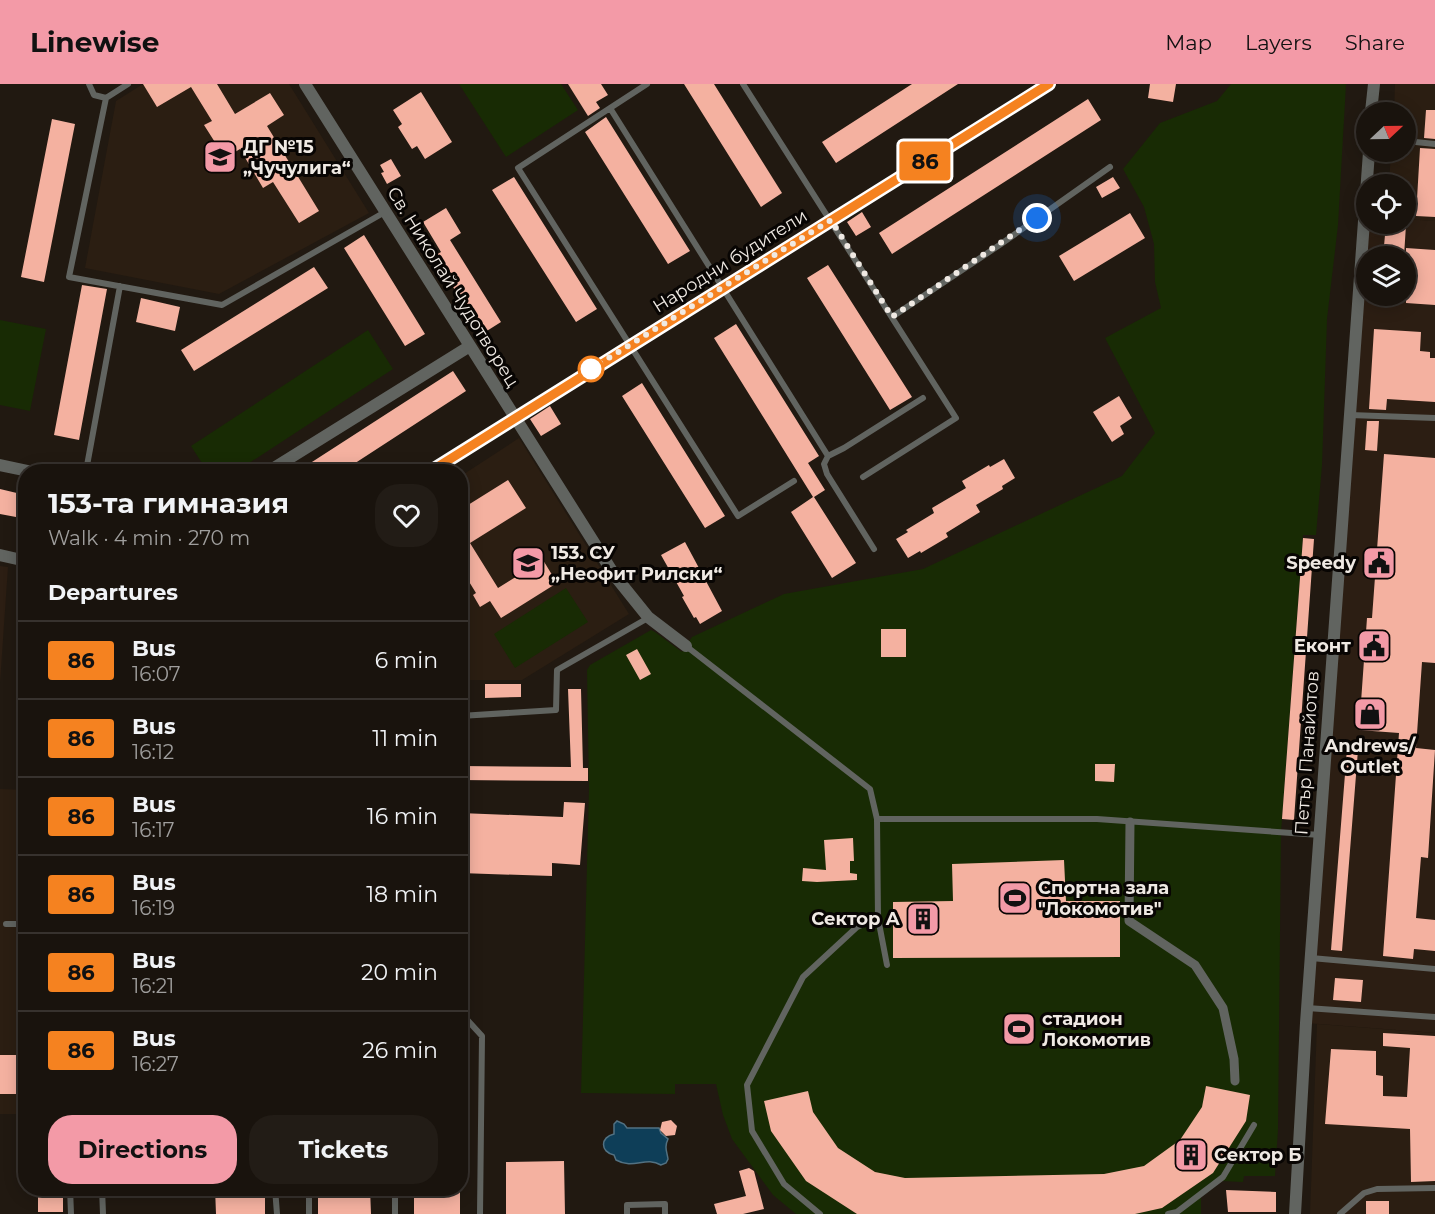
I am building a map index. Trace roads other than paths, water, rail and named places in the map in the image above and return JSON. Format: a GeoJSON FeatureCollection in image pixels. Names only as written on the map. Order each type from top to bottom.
{"type":"FeatureCollection","features":[{"type":"Feature","properties":{"kind":"street","name":"Св. Николай Чудотворец"},"geometry":{"type":"LineString","coordinates":[[304,84],[615,576],[648,617],[686,646]]}},
{"type":"Feature","properties":{"kind":"street","name":"Народни будители"},"geometry":{"type":"LineString","coordinates":[[442,464],[1049,84]]}},
{"type":"Feature","properties":{"kind":"street"},"geometry":{"type":"LineString","coordinates":[[1372,102],[1374,84]]}},
{"type":"Feature","properties":{"kind":"street","name":"Петър Панайотов"},"geometry":{"type":"LineString","coordinates":[[1295,1214],[1307,1008],[1368,162]]}},
{"type":"Feature","properties":{"kind":"street"},"geometry":{"type":"LineString","coordinates":[[280,464],[470,346]]}},
{"type":"Feature","properties":{"kind":"street"},"geometry":{"type":"LineString","coordinates":[[0,465],[18,469]]}},
{"type":"Feature","properties":{"kind":"street"},"geometry":{"type":"LineString","coordinates":[[0,555],[18,559]]}},
{"type":"Feature","properties":{"kind":"street"},"geometry":{"type":"LineString","coordinates":[[1130,822],[1129,921],[1195,965],[1223,1008],[1234,1059],[1235,1081]]}},
{"type":"Feature","properties":{"kind":"lane"},"geometry":{"type":"LineString","coordinates":[[88,84],[94,95],[106,98]]}},
{"type":"Feature","properties":{"kind":"lane"},"geometry":{"type":"LineString","coordinates":[[128,84],[106,98],[69,277],[222,305],[385,212]]}},
{"type":"Feature","properties":{"kind":"lane"},"geometry":{"type":"LineString","coordinates":[[647,84],[518,168],[738,516],[794,481]]}},
{"type":"Feature","properties":{"kind":"lane"},"geometry":{"type":"LineString","coordinates":[[743,84],[956,418],[863,477]]}},
{"type":"Feature","properties":{"kind":"lane"},"geometry":{"type":"LineString","coordinates":[[610,108],[828,456]]}},
{"type":"Feature","properties":{"kind":"lane"},"geometry":{"type":"LineString","coordinates":[[1416,142],[1435,144]]}},
{"type":"Feature","properties":{"kind":"lane"},"geometry":{"type":"LineString","coordinates":[[892,317],[1110,167]]}},
{"type":"Feature","properties":{"kind":"lane"},"geometry":{"type":"LineString","coordinates":[[87,464],[120,286]]}},
{"type":"Feature","properties":{"kind":"lane"},"geometry":{"type":"LineString","coordinates":[[874,549],[827,474],[824,464],[828,456],[922,398]]}},
{"type":"Feature","properties":{"kind":"lane"},"geometry":{"type":"LineString","coordinates":[[1350,415],[1435,417]]}},
{"type":"Feature","properties":{"kind":"lane"},"geometry":{"type":"LineString","coordinates":[[468,716],[556,710],[557,670],[648,617]]}},
{"type":"Feature","properties":{"kind":"lane"},"geometry":{"type":"LineString","coordinates":[[686,646],[870,789],[877,819],[878,918],[887,965]]}},
{"type":"Feature","properties":{"kind":"lane"},"geometry":{"type":"LineString","coordinates":[[877,819],[1097,819],[1320,835]]}},
{"type":"Feature","properties":{"kind":"lane"},"geometry":{"type":"LineString","coordinates":[[820,1214],[784,1184],[752,1131],[747,1085],[803,977],[857,927],[878,918]]}},
{"type":"Feature","properties":{"kind":"lane"},"geometry":{"type":"LineString","coordinates":[[6,924],[18,924]]}},
{"type":"Feature","properties":{"kind":"lane"},"geometry":{"type":"LineString","coordinates":[[1311,957],[1435,969]]}},
{"type":"Feature","properties":{"kind":"lane"},"geometry":{"type":"LineString","coordinates":[[1307,1008],[1435,1017]]}},
{"type":"Feature","properties":{"kind":"lane"},"geometry":{"type":"LineString","coordinates":[[468,1020],[482,1035],[480,1214]]}},
{"type":"Feature","properties":{"kind":"lane"},"geometry":{"type":"LineString","coordinates":[[1168,1214],[1177,1212],[1222,1177],[1254,1125]]}},
{"type":"Feature","properties":{"kind":"lane"},"geometry":{"type":"LineString","coordinates":[[1340,1214],[1364,1193],[1377,1189],[1435,1188]]}},
{"type":"Feature","properties":{"kind":"lane"},"geometry":{"type":"LineString","coordinates":[[70,1196],[71,1214]]}},
{"type":"Feature","properties":{"kind":"lane"},"geometry":{"type":"LineString","coordinates":[[102,1196],[103,1214]]}},
{"type":"Feature","properties":{"kind":"lane"},"geometry":{"type":"LineString","coordinates":[[276,1196],[277,1214]]}},
{"type":"Feature","properties":{"kind":"lane"},"geometry":{"type":"LineString","coordinates":[[309,1196],[309,1214]]}},
{"type":"Feature","properties":{"kind":"lane"},"geometry":{"type":"LineString","coordinates":[[395,1196],[395,1214]]}},
{"type":"Feature","properties":{"kind":"lane"},"geometry":{"type":"LineString","coordinates":[[627,1214],[627,1205],[665,1204],[666,1214]]}},
{"type":"Feature","properties":{"kind":"water"},"geometry":{"type":"Polygon","coordinates":[[[617,1121],[627,1128],[659,1128],[668,1139],[666,1163],[661,1165],[650,1162],[628,1164],[616,1160],[614,1155],[604,1148],[604,1141],[614,1134],[614,1124],[617,1121]]]}},
{"type":"Feature","properties":{"kind":"place","name":"ДГ №15 „Чучулига“"},"geometry":{"type":"Point","coordinates":[220,157]}},
{"type":"Feature","properties":{"kind":"place","name":"153. СУ „Неофит Рилски“"},"geometry":{"type":"Point","coordinates":[528,563]}},
{"type":"Feature","properties":{"kind":"place","name":"Speedy"},"geometry":{"type":"Point","coordinates":[1379,563]}},
{"type":"Feature","properties":{"kind":"place","name":"Еконт"},"geometry":{"type":"Point","coordinates":[1374,646]}},
{"type":"Feature","properties":{"kind":"place","name":"Andrews/ Outlet"},"geometry":{"type":"Point","coordinates":[1370,714]}},
{"type":"Feature","properties":{"kind":"place","name":"Спортна зала \"Локомотив\""},"geometry":{"type":"Point","coordinates":[1015,898]}},
{"type":"Feature","properties":{"kind":"place","name":"Сектор А"},"geometry":{"type":"Point","coordinates":[923,919]}},
{"type":"Feature","properties":{"kind":"place","name":"стадион Локомотив"},"geometry":{"type":"Point","coordinates":[1019,1029]}},
{"type":"Feature","properties":{"kind":"place","name":"Сектор Б"},"geometry":{"type":"Point","coordinates":[1191,1155]}}]}
